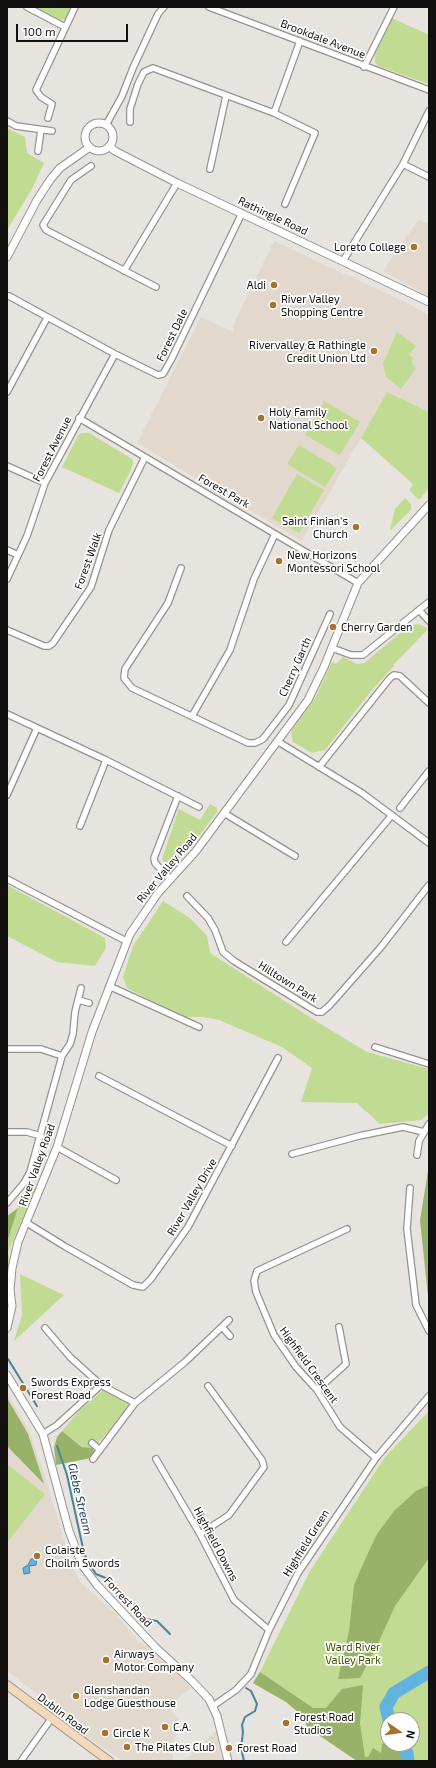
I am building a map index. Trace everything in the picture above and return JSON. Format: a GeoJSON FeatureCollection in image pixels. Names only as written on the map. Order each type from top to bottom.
{"type":"FeatureCollection","features":[{"type":"Feature","properties":{"kind":"main road","name":"Dublin Road"},"geometry":{"type":"LineString","coordinates":[[7,1685],[108,1760]]}},
{"type":"Feature","properties":{"kind":"street"},"geometry":{"type":"LineString","coordinates":[[27,7],[65,27]]}},
{"type":"Feature","properties":{"kind":"street"},"geometry":{"type":"LineString","coordinates":[[48,118],[52,104],[41,97],[36,90],[75,7]]}},
{"type":"Feature","properties":{"kind":"street"},"geometry":{"type":"LineString","coordinates":[[106,125],[122,96],[158,14],[164,7]]}},
{"type":"Feature","properties":{"kind":"street","name":"Brookdale Avenue"},"geometry":{"type":"LineString","coordinates":[[209,7],[429,90]]}},
{"type":"Feature","properties":{"kind":"street"},"geometry":{"type":"LineString","coordinates":[[364,66],[394,7]]}},
{"type":"Feature","properties":{"kind":"street"},"geometry":{"type":"LineString","coordinates":[[274,113],[300,41]]}},
{"type":"Feature","properties":{"kind":"street"},"geometry":{"type":"LineString","coordinates":[[130,122],[130,109],[138,84],[144,72],[149,68],[153,68],[274,113],[315,133],[285,204]]}},
{"type":"Feature","properties":{"kind":"street"},"geometry":{"type":"LineString","coordinates":[[210,168],[226,96]]}},
{"type":"Feature","properties":{"kind":"street"},"geometry":{"type":"LineString","coordinates":[[343,261],[403,164],[429,111]]}},
{"type":"Feature","properties":{"kind":"street"},"geometry":{"type":"LineString","coordinates":[[7,121],[16,126],[52,131]]}},
{"type":"Feature","properties":{"kind":"street"},"geometry":{"type":"LineString","coordinates":[[98,123],[106,125],[110,128],[113,137],[109,146],[102,150],[90,147],[85,139],[90,127],[98,123]]}},
{"type":"Feature","properties":{"kind":"street"},"geometry":{"type":"LineString","coordinates":[[38,152],[41,130]]}},
{"type":"Feature","properties":{"kind":"street","name":"Rathingle Road"},"geometry":{"type":"LineString","coordinates":[[109,146],[115,151],[177,183],[429,302]]}},
{"type":"Feature","properties":{"kind":"street"},"geometry":{"type":"LineString","coordinates":[[7,257],[37,200],[50,180],[60,168],[90,147]]}},
{"type":"Feature","properties":{"kind":"street"},"geometry":{"type":"LineString","coordinates":[[403,164],[429,177]]}},
{"type":"Feature","properties":{"kind":"street"},"geometry":{"type":"LineString","coordinates":[[91,166],[71,180],[43,225],[46,230],[156,288]]}},
{"type":"Feature","properties":{"kind":"street"},"geometry":{"type":"LineString","coordinates":[[124,271],[177,183]]}},
{"type":"Feature","properties":{"kind":"street","name":"Forest Dale"},"geometry":{"type":"LineString","coordinates":[[9,296],[47,318],[154,374],[163,374],[242,213]]}},
{"type":"Feature","properties":{"kind":"street"},"geometry":{"type":"LineString","coordinates":[[7,392],[9,383],[47,318]]}},
{"type":"Feature","properties":{"kind":"street","name":"Forest Avenue"},"geometry":{"type":"LineString","coordinates":[[7,579],[35,514],[45,483],[115,354]]}},
{"type":"Feature","properties":{"kind":"street","name":"Forest Park"},"geometry":{"type":"LineString","coordinates":[[79,418],[358,583]]}},
{"type":"Feature","properties":{"kind":"street","name":"Forest Walk"},"geometry":{"type":"LineString","coordinates":[[7,630],[44,646],[49,646],[53,643],[91,587],[109,530],[145,457]]}},
{"type":"Feature","properties":{"kind":"street"},"geometry":{"type":"LineString","coordinates":[[7,466],[45,483]]}},
{"type":"Feature","properties":{"kind":"street"},"geometry":{"type":"LineString","coordinates":[[429,505],[358,583],[332,648],[351,655],[363,654],[429,602]]}},
{"type":"Feature","properties":{"kind":"street"},"geometry":{"type":"LineString","coordinates":[[192,716],[230,650],[254,579],[275,534]]}},
{"type":"Feature","properties":{"kind":"street"},"geometry":{"type":"LineString","coordinates":[[7,550],[18,555]]}},
{"type":"Feature","properties":{"kind":"street","name":"Cherry Garth"},"geometry":{"type":"LineString","coordinates":[[181,568],[168,603],[125,669],[124,678],[132,688],[243,742],[255,743],[263,739],[289,705],[330,614]]}},
{"type":"Feature","properties":{"kind":"street"},"geometry":{"type":"LineString","coordinates":[[419,610],[429,621]]}},
{"type":"Feature","properties":{"kind":"street","name":"River Valley Road"},"geometry":{"type":"LineString","coordinates":[[7,1328],[12,1306],[10,1290],[12,1268],[18,1242],[57,1147],[90,1038],[126,941],[148,906],[196,851],[308,700],[332,648]]}},
{"type":"Feature","properties":{"kind":"street"},"geometry":{"type":"LineString","coordinates":[[319,767],[390,678],[394,675],[400,676],[429,703]]}},
{"type":"Feature","properties":{"kind":"street"},"geometry":{"type":"LineString","coordinates":[[7,714],[106,760],[199,807]]}},
{"type":"Feature","properties":{"kind":"street"},"geometry":{"type":"LineString","coordinates":[[7,795],[37,728]]}},
{"type":"Feature","properties":{"kind":"street"},"geometry":{"type":"LineString","coordinates":[[277,741],[362,794],[429,843]]}},
{"type":"Feature","properties":{"kind":"street"},"geometry":{"type":"LineString","coordinates":[[80,826],[106,760]]}},
{"type":"Feature","properties":{"kind":"street"},"geometry":{"type":"LineString","coordinates":[[400,808],[429,771]]}},
{"type":"Feature","properties":{"kind":"street"},"geometry":{"type":"LineString","coordinates":[[170,879],[155,863],[154,858],[178,796]]}},
{"type":"Feature","properties":{"kind":"street"},"geometry":{"type":"LineString","coordinates":[[224,813],[295,856]]}},
{"type":"Feature","properties":{"kind":"street"},"geometry":{"type":"LineString","coordinates":[[286,942],[392,815]]}},
{"type":"Feature","properties":{"kind":"street"},"geometry":{"type":"LineString","coordinates":[[7,879],[126,941]]}},
{"type":"Feature","properties":{"kind":"street","name":"Hilltown Park"},"geometry":{"type":"LineString","coordinates":[[187,896],[208,918],[215,930],[223,952],[234,961],[317,1012],[322,1012],[330,1005],[380,947],[429,885]]}},
{"type":"Feature","properties":{"kind":"street"},"geometry":{"type":"LineString","coordinates":[[109,986],[199,1027]]}},
{"type":"Feature","properties":{"kind":"street"},"geometry":{"type":"LineString","coordinates":[[7,1203],[24,1183],[30,1172],[62,1056],[70,1044],[73,1034],[81,988]]}},
{"type":"Feature","properties":{"kind":"street"},"geometry":{"type":"LineString","coordinates":[[78,1000],[89,1003]]}},
{"type":"Feature","properties":{"kind":"street"},"geometry":{"type":"LineString","coordinates":[[375,1047],[429,1064]]}},
{"type":"Feature","properties":{"kind":"street"},"geometry":{"type":"LineString","coordinates":[[7,1049],[41,1049],[62,1056]]}},
{"type":"Feature","properties":{"kind":"street","name":"River Valley Drive"},"geometry":{"type":"LineString","coordinates":[[27,1223],[66,1247],[134,1285],[143,1287],[151,1279],[188,1227],[278,1058]]}},
{"type":"Feature","properties":{"kind":"street"},"geometry":{"type":"LineString","coordinates":[[99,1076],[232,1146]]}},
{"type":"Feature","properties":{"kind":"street"},"geometry":{"type":"LineString","coordinates":[[417,1155],[419,1141],[429,1124]]}},
{"type":"Feature","properties":{"kind":"street"},"geometry":{"type":"LineString","coordinates":[[292,1154],[359,1136],[403,1127],[424,1132]]}},
{"type":"Feature","properties":{"kind":"street"},"geometry":{"type":"LineString","coordinates":[[7,1132],[27,1132],[41,1136]]}},
{"type":"Feature","properties":{"kind":"street"},"geometry":{"type":"LineString","coordinates":[[57,1147],[116,1180]]}},
{"type":"Feature","properties":{"kind":"street"},"geometry":{"type":"LineString","coordinates":[[410,1188],[407,1230],[416,1305],[429,1331]]}},
{"type":"Feature","properties":{"kind":"street","name":"Highfield Crescent"},"geometry":{"type":"LineString","coordinates":[[347,1229],[257,1271],[254,1281],[256,1292],[274,1335],[296,1367],[317,1390],[340,1427],[376,1458]]}},
{"type":"Feature","properties":{"kind":"street"},"geometry":{"type":"LineString","coordinates":[[93,1459],[135,1403],[186,1362],[229,1320]]}},
{"type":"Feature","properties":{"kind":"street"},"geometry":{"type":"LineString","coordinates":[[222,1327],[230,1336]]}},
{"type":"Feature","properties":{"kind":"street"},"geometry":{"type":"LineString","coordinates":[[317,1390],[346,1364],[339,1327]]}},
{"type":"Feature","properties":{"kind":"street"},"geometry":{"type":"LineString","coordinates":[[45,1328],[70,1357],[101,1385],[135,1403]]}},
{"type":"Feature","properties":{"kind":"street","name":"Forrest Road"},"geometry":{"type":"LineString","coordinates":[[7,1375],[43,1434],[70,1531],[82,1565],[97,1585],[155,1647],[202,1691],[213,1706],[219,1721],[228,1761]]}},
{"type":"Feature","properties":{"kind":"street"},"geometry":{"type":"LineString","coordinates":[[43,1434],[57,1425],[101,1385]]}},
{"type":"Feature","properties":{"kind":"street"},"geometry":{"type":"LineString","coordinates":[[200,1534],[229,1516],[264,1467],[262,1460],[208,1386]]}},
{"type":"Feature","properties":{"kind":"street","name":"Highfield Green"},"geometry":{"type":"LineString","coordinates":[[213,1706],[236,1690],[251,1674],[269,1630],[298,1573],[376,1458],[429,1396]]}},
{"type":"Feature","properties":{"kind":"street"},"geometry":{"type":"LineString","coordinates":[[92,1443],[100,1450]]}},
{"type":"Feature","properties":{"kind":"street","name":"Highfield Downs"},"geometry":{"type":"LineString","coordinates":[[156,1458],[200,1534],[234,1600],[269,1630]]}},
{"type":"Feature","properties":{"kind":"street"},"geometry":{"type":"LineString","coordinates":[[21,1761],[51,1719]]}},
{"type":"Feature","properties":{"kind":"shaded area","name":"Loreto College"},"geometry":{"type":"Polygon","coordinates":[[[418,220],[429,224],[429,298],[423,293],[383,271],[418,220]]]}},
{"type":"Feature","properties":{"kind":"shaded area","name":"Holy Family National School"},"geometry":{"type":"Polygon","coordinates":[[[274,241],[407,303],[429,315],[429,412],[387,392],[302,541],[137,443],[201,317],[233,332],[235,321],[274,241]]]}},
{"type":"Feature","properties":{"kind":"shaded area"},"geometry":{"type":"Polygon","coordinates":[[[7,1393],[29,1431],[48,1485],[71,1565],[82,1584],[115,1613],[140,1643],[143,1643],[191,1688],[177,1699],[171,1711],[180,1722],[173,1746],[173,1761],[123,1761],[80,1732],[46,1705],[48,1702],[7,1671],[7,1393]]]}},
{"type":"Feature","properties":{"kind":"shaded area"},"geometry":{"type":"Polygon","coordinates":[[[216,1731],[222,1761],[184,1761],[197,1749],[216,1731]]]}},
{"type":"Feature","properties":{"kind":"green space"},"geometry":{"type":"Polygon","coordinates":[[[34,7],[71,7],[65,19],[61,20],[34,7]]]}},
{"type":"Feature","properties":{"kind":"green space"},"geometry":{"type":"Polygon","coordinates":[[[392,18],[429,35],[429,84],[378,66],[375,62],[375,54],[392,18]]]}},
{"type":"Feature","properties":{"kind":"green space"},"geometry":{"type":"Polygon","coordinates":[[[7,128],[25,137],[27,153],[44,163],[32,189],[7,230],[7,128]]]}},
{"type":"Feature","properties":{"kind":"green space"},"geometry":{"type":"Polygon","coordinates":[[[397,332],[416,346],[409,355],[414,358],[411,361],[415,369],[401,389],[386,377],[383,364],[397,332]]]}},
{"type":"Feature","properties":{"kind":"green space"},"geometry":{"type":"Polygon","coordinates":[[[387,392],[429,412],[429,488],[420,499],[418,499],[410,491],[413,484],[361,438],[387,392]]]}},
{"type":"Feature","properties":{"kind":"green space"},"geometry":{"type":"Polygon","coordinates":[[[324,401],[360,422],[340,455],[305,435],[324,401]]]}},
{"type":"Feature","properties":{"kind":"green space"},"geometry":{"type":"Polygon","coordinates":[[[89,433],[132,459],[133,462],[131,470],[119,493],[62,467],[79,434],[89,433]]]}},
{"type":"Feature","properties":{"kind":"green space"},"geometry":{"type":"Polygon","coordinates":[[[299,445],[337,468],[325,487],[287,464],[299,445]]]}},
{"type":"Feature","properties":{"kind":"green space"},"geometry":{"type":"Polygon","coordinates":[[[297,474],[324,490],[299,533],[272,518],[297,474]]]}},
{"type":"Feature","properties":{"kind":"green space"},"geometry":{"type":"Polygon","coordinates":[[[405,498],[411,504],[411,510],[391,530],[395,509],[405,498]]]}},
{"type":"Feature","properties":{"kind":"green space"},"geometry":{"type":"Polygon","coordinates":[[[419,624],[428,629],[393,665],[394,666],[371,691],[325,750],[312,753],[293,742],[291,731],[316,697],[332,662],[336,664],[343,657],[357,664],[364,663],[410,625],[419,624]]]}},
{"type":"Feature","properties":{"kind":"green space"},"geometry":{"type":"Polygon","coordinates":[[[210,804],[217,808],[217,812],[195,841],[171,867],[167,866],[162,859],[179,809],[200,820],[210,804]]]}},
{"type":"Feature","properties":{"kind":"green space"},"geometry":{"type":"Polygon","coordinates":[[[7,885],[105,938],[106,948],[95,966],[57,962],[7,936],[7,885]]]}},
{"type":"Feature","properties":{"kind":"green space"},"geometry":{"type":"Polygon","coordinates":[[[163,901],[190,918],[207,936],[210,953],[319,1023],[367,1052],[429,1069],[429,1113],[421,1120],[380,1124],[357,1103],[301,1102],[312,1068],[282,1047],[219,1020],[203,1017],[184,1017],[127,988],[123,977],[133,946],[163,901]]]}},
{"type":"Feature","properties":{"kind":"green space"},"geometry":{"type":"Polygon","coordinates":[[[429,1165],[429,1306],[420,1220],[429,1165]]]}},
{"type":"Feature","properties":{"kind":"green space"},"geometry":{"type":"Polygon","coordinates":[[[38,1184],[7,1254],[8,1239],[18,1208],[38,1184]]]}},
{"type":"Feature","properties":{"kind":"green space"},"geometry":{"type":"Polygon","coordinates":[[[18,1208],[8,1239],[7,1255],[7,1216],[18,1208]]]}},
{"type":"Feature","properties":{"kind":"green space"},"geometry":{"type":"Polygon","coordinates":[[[7,1254],[9,1257],[7,1273],[7,1254]]]}},
{"type":"Feature","properties":{"kind":"green space"},"geometry":{"type":"Polygon","coordinates":[[[20,1274],[64,1295],[14,1341],[22,1315],[20,1274]]]}},
{"type":"Feature","properties":{"kind":"green space"},"geometry":{"type":"Polygon","coordinates":[[[103,1390],[128,1404],[130,1408],[93,1448],[83,1447],[62,1431],[79,1411],[103,1390]]]}},
{"type":"Feature","properties":{"kind":"green space"},"geometry":{"type":"Polygon","coordinates":[[[7,1398],[28,1434],[44,1484],[7,1446],[7,1398]]]}},
{"type":"Feature","properties":{"kind":"green space","name":"Ward River Valley Park"},"geometry":{"type":"Polygon","coordinates":[[[429,1411],[429,1761],[357,1761],[307,1727],[304,1717],[286,1702],[253,1683],[260,1672],[310,1571],[385,1457],[429,1411]]]}},
{"type":"Feature","properties":{"kind":"green space"},"geometry":{"type":"Polygon","coordinates":[[[62,1431],[82,1447],[93,1448],[94,1452],[91,1458],[56,1465],[54,1447],[57,1437],[62,1431]]]}},
{"type":"Feature","properties":{"kind":"green space"},"geometry":{"type":"Polygon","coordinates":[[[7,1464],[45,1494],[7,1543],[7,1464]]]}},
{"type":"Feature","properties":{"kind":"green space"},"geometry":{"type":"Polygon","coordinates":[[[429,1485],[429,1558],[395,1606],[376,1648],[360,1678],[338,1679],[349,1631],[354,1585],[367,1555],[377,1534],[394,1511],[416,1491],[429,1485]]]}},
{"type":"Feature","properties":{"kind":"green space"},"geometry":{"type":"Polygon","coordinates":[[[260,1672],[313,1708],[326,1708],[342,1689],[363,1685],[360,1724],[365,1757],[368,1757],[373,1748],[381,1753],[400,1752],[406,1761],[357,1761],[307,1727],[304,1717],[286,1702],[253,1683],[260,1672]]]}},
{"type":"Feature","properties":{"kind":"water"},"geometry":{"type":"Polygon","coordinates":[[[37,1558],[36,1565],[29,1566],[30,1573],[24,1574],[23,1568],[28,1565],[31,1559],[37,1558]]]}},
{"type":"Feature","properties":{"kind":"waterway"},"geometry":{"type":"LineString","coordinates":[[8,1359],[37,1406]]}},
{"type":"Feature","properties":{"kind":"waterway","name":"Glebe Stream"},"geometry":{"type":"LineString","coordinates":[[57,1446],[67,1475],[84,1553],[88,1562],[96,1574],[108,1579],[113,1585],[117,1596],[127,1603],[136,1605],[145,1619],[157,1621],[170,1634]]}},
{"type":"Feature","properties":{"kind":"waterway"},"geometry":{"type":"LineString","coordinates":[[387,1712],[386,1707],[394,1693],[429,1672]]}},
{"type":"Feature","properties":{"kind":"waterway","name":"Glebe Stream"},"geometry":{"type":"LineString","coordinates":[[244,1761],[241,1748],[243,1732],[242,1725],[245,1717],[255,1711],[257,1704],[251,1691],[246,1688]]}},
{"type":"Feature","properties":{"kind":"waterway"},"geometry":{"type":"LineString","coordinates":[[406,1752],[408,1761]]}},
{"type":"Feature","properties":{"kind":"place","name":"Loreto College"},"geometry":{"type":"Point","coordinates":[414,247]}},
{"type":"Feature","properties":{"kind":"place","name":"Aldi"},"geometry":{"type":"Point","coordinates":[274,285]}},
{"type":"Feature","properties":{"kind":"place","name":"River Valley Shopping Centre"},"geometry":{"type":"Point","coordinates":[273,305]}},
{"type":"Feature","properties":{"kind":"place","name":"Rivervalley & Rathingle Credit Union Ltd"},"geometry":{"type":"Point","coordinates":[374,351]}},
{"type":"Feature","properties":{"kind":"place","name":"Holy Family National School"},"geometry":{"type":"Point","coordinates":[261,418]}},
{"type":"Feature","properties":{"kind":"place","name":"Saint Finian's Church"},"geometry":{"type":"Point","coordinates":[356,527]}},
{"type":"Feature","properties":{"kind":"place","name":"New Horizons Montessori School"},"geometry":{"type":"Point","coordinates":[279,561]}},
{"type":"Feature","properties":{"kind":"place","name":"Cherry Garden"},"geometry":{"type":"Point","coordinates":[333,627]}},
{"type":"Feature","properties":{"kind":"place","name":"Swords Express Forest Road"},"geometry":{"type":"Point","coordinates":[23,1388]}},
{"type":"Feature","properties":{"kind":"place","name":"Colaiste Choilm Swords"},"geometry":{"type":"Point","coordinates":[37,1556]}},
{"type":"Feature","properties":{"kind":"place","name":"Airways Motor Company"},"geometry":{"type":"Point","coordinates":[106,1660]}},
{"type":"Feature","properties":{"kind":"place","name":"Glenshandan Lodge Guesthouse"},"geometry":{"type":"Point","coordinates":[76,1696]}},
{"type":"Feature","properties":{"kind":"place","name":"Forest Road Studios"},"geometry":{"type":"Point","coordinates":[286,1723]}},
{"type":"Feature","properties":{"kind":"place","name":"C.A."},"geometry":{"type":"Point","coordinates":[165,1727]}},
{"type":"Feature","properties":{"kind":"place","name":"Circle K"},"geometry":{"type":"Point","coordinates":[105,1733]}},
{"type":"Feature","properties":{"kind":"place","name":"The Pilates Club"},"geometry":{"type":"Point","coordinates":[127,1747]}},
{"type":"Feature","properties":{"kind":"place","name":"Forest Road"},"geometry":{"type":"Point","coordinates":[229,1748]}}]}
